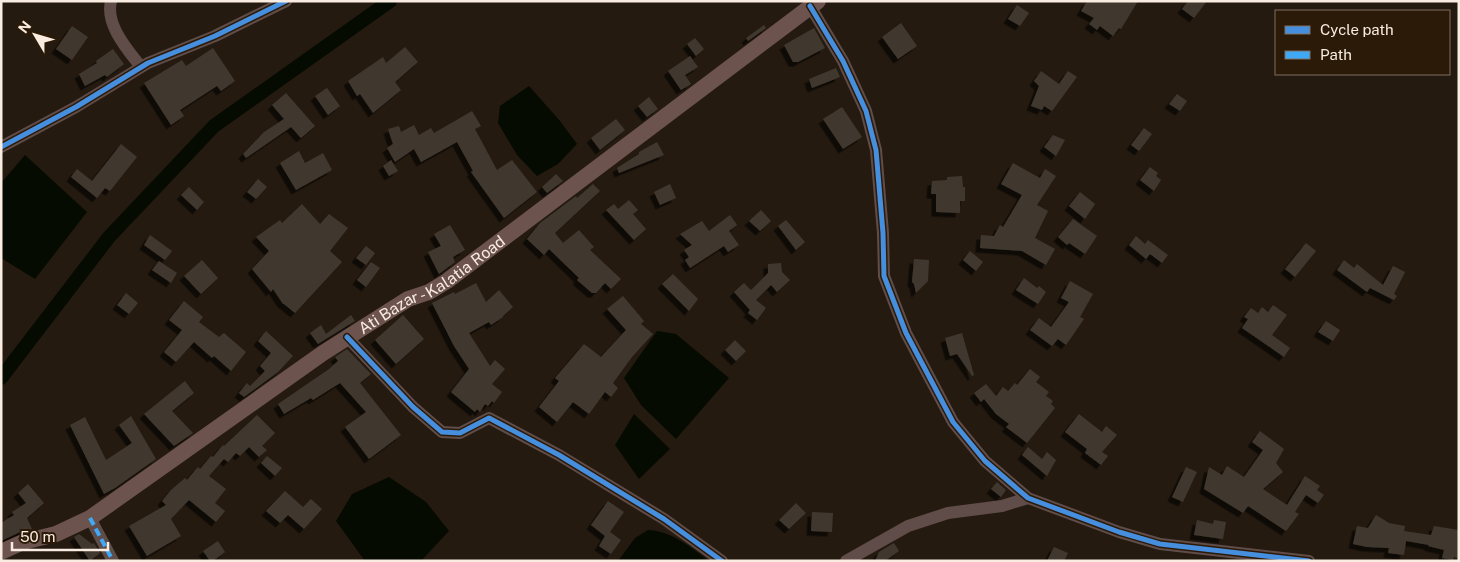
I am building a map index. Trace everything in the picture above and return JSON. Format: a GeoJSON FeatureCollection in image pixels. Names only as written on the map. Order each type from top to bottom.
{"type":"FeatureCollection","features":[{"type":"Feature","properties":{"kind":"main road","name":"Ati Bazar - Kalatia Road"},"geometry":{"type":"LineString","coordinates":[[1,552],[24,542],[56,534],[90,518],[322,353],[408,299],[429,292],[447,281],[814,4]]}},
{"type":"Feature","properties":{"kind":"street"},"geometry":{"type":"LineString","coordinates":[[111,1],[112,22],[126,48],[141,67]]}},
{"type":"Feature","properties":{"kind":"street"},"geometry":{"type":"LineString","coordinates":[[1,146],[76,107],[141,67],[215,36],[286,1]]}},
{"type":"Feature","properties":{"kind":"street"},"geometry":{"type":"LineString","coordinates":[[814,4],[866,111],[876,150],[883,233],[884,276],[906,333],[953,422],[985,461],[1028,498],[1119,532],[1160,544],[1309,561]]}},
{"type":"Feature","properties":{"kind":"street"},"geometry":{"type":"LineString","coordinates":[[347,337],[413,407],[442,432],[460,433],[489,418],[559,454],[664,519],[722,561]]}},
{"type":"Feature","properties":{"kind":"street"},"geometry":{"type":"LineString","coordinates":[[846,561],[908,526],[948,513],[1002,506],[1028,498]]}},
{"type":"Feature","properties":{"kind":"street"},"geometry":{"type":"LineString","coordinates":[[90,518],[113,561]]}},
{"type":"Feature","properties":{"kind":"shaded area"},"geometry":{"type":"Polygon","coordinates":[[[529,86],[560,121],[577,144],[558,164],[537,176],[517,155],[498,123],[500,106],[529,86]]]}},
{"type":"Feature","properties":{"kind":"shaded area"},"geometry":{"type":"Polygon","coordinates":[[[25,155],[87,212],[35,279],[1,258],[1,183],[25,155]]]}},
{"type":"Feature","properties":{"kind":"shaded area"},"geometry":{"type":"Polygon","coordinates":[[[657,331],[676,334],[729,378],[676,439],[641,405],[624,378],[657,331]]]}},
{"type":"Feature","properties":{"kind":"shaded area"},"geometry":{"type":"Polygon","coordinates":[[[634,414],[670,449],[639,479],[615,445],[634,414]]]}},
{"type":"Feature","properties":{"kind":"shaded area"},"geometry":{"type":"Polygon","coordinates":[[[389,477],[426,502],[449,531],[421,561],[365,561],[336,521],[352,494],[389,477]]]}},
{"type":"Feature","properties":{"kind":"shaded area"},"geometry":{"type":"Polygon","coordinates":[[[648,530],[665,533],[673,537],[688,545],[709,561],[618,561],[635,538],[648,530]]]}},
{"type":"Feature","properties":{"kind":"building"},"geometry":{"type":"Polygon","coordinates":[[[1087,1],[1138,1],[1121,29],[1119,28],[1113,36],[1100,26],[1097,30],[1089,24],[1094,18],[1081,11],[1087,1]]]}},
{"type":"Feature","properties":{"kind":"building"},"geometry":{"type":"Polygon","coordinates":[[[1188,1],[1207,1],[1194,18],[1182,9],[1188,1]]]}},
{"type":"Feature","properties":{"kind":"building"},"geometry":{"type":"Polygon","coordinates":[[[1017,5],[1029,13],[1020,26],[1008,19],[1017,5]]]}},
{"type":"Feature","properties":{"kind":"building"},"geometry":{"type":"Polygon","coordinates":[[[901,23],[917,46],[898,59],[882,37],[901,23]]]}},
{"type":"Feature","properties":{"kind":"building"},"geometry":{"type":"Polygon","coordinates":[[[764,25],[766,28],[748,41],[746,38],[764,25]]]}},
{"type":"Feature","properties":{"kind":"building"},"geometry":{"type":"Polygon","coordinates":[[[72,26],[88,37],[72,60],[56,49],[72,26]]]}},
{"type":"Feature","properties":{"kind":"building"},"geometry":{"type":"Polygon","coordinates":[[[814,28],[825,48],[798,62],[793,62],[784,45],[814,28]]]}},
{"type":"Feature","properties":{"kind":"building"},"geometry":{"type":"Polygon","coordinates":[[[695,38],[704,49],[696,56],[687,44],[695,38]]]}},
{"type":"Feature","properties":{"kind":"building"},"geometry":{"type":"Polygon","coordinates":[[[405,47],[418,62],[395,82],[401,90],[373,113],[360,94],[357,96],[348,81],[383,57],[386,63],[405,47]]]}},
{"type":"Feature","properties":{"kind":"building"},"geometry":{"type":"Polygon","coordinates":[[[213,48],[235,81],[221,91],[217,86],[180,110],[184,116],[171,125],[144,83],[182,60],[186,66],[213,48]]]}},
{"type":"Feature","properties":{"kind":"building"},"geometry":{"type":"Polygon","coordinates":[[[113,49],[124,64],[107,77],[105,75],[85,86],[79,74],[97,63],[96,61],[113,49]]]}},
{"type":"Feature","properties":{"kind":"building"},"geometry":{"type":"Polygon","coordinates":[[[690,56],[698,67],[685,75],[691,84],[681,90],[668,71],[690,56]]]}},
{"type":"Feature","properties":{"kind":"building"},"geometry":{"type":"Polygon","coordinates":[[[836,68],[840,77],[812,88],[809,79],[836,68]]]}},
{"type":"Feature","properties":{"kind":"building"},"geometry":{"type":"Polygon","coordinates":[[[1041,71],[1059,84],[1068,71],[1077,77],[1052,111],[1044,106],[1042,110],[1031,106],[1039,86],[1034,81],[1041,71]]]}},
{"type":"Feature","properties":{"kind":"building"},"geometry":{"type":"Polygon","coordinates":[[[327,88],[340,106],[328,115],[315,96],[327,88]]]}},
{"type":"Feature","properties":{"kind":"building"},"geometry":{"type":"Polygon","coordinates":[[[286,93],[315,126],[301,138],[291,127],[246,158],[243,154],[264,132],[284,119],[272,105],[286,93]]]}},
{"type":"Feature","properties":{"kind":"building"},"geometry":{"type":"Polygon","coordinates":[[[1177,94],[1187,101],[1180,111],[1169,104],[1177,94]]]}},
{"type":"Feature","properties":{"kind":"building"},"geometry":{"type":"Polygon","coordinates":[[[649,97],[658,109],[647,117],[638,106],[649,97]]]}},
{"type":"Feature","properties":{"kind":"building"},"geometry":{"type":"Polygon","coordinates":[[[842,107],[862,137],[843,149],[823,119],[842,107]]]}},
{"type":"Feature","properties":{"kind":"building"},"geometry":{"type":"Polygon","coordinates":[[[472,111],[481,126],[475,129],[497,170],[512,160],[537,192],[504,218],[471,172],[473,171],[457,142],[421,162],[414,149],[395,162],[387,148],[393,144],[388,129],[399,126],[401,132],[414,125],[419,135],[431,128],[434,133],[472,111]]]}},
{"type":"Feature","properties":{"kind":"building"},"geometry":{"type":"Polygon","coordinates":[[[616,119],[625,130],[600,150],[591,138],[616,119]]]}},
{"type":"Feature","properties":{"kind":"building"},"geometry":{"type":"Polygon","coordinates":[[[1144,128],[1152,134],[1139,151],[1131,145],[1144,128]]]}},
{"type":"Feature","properties":{"kind":"building"},"geometry":{"type":"Polygon","coordinates":[[[1053,135],[1065,140],[1056,156],[1044,147],[1053,135]]]}},
{"type":"Feature","properties":{"kind":"building"},"geometry":{"type":"Polygon","coordinates":[[[657,142],[664,155],[619,173],[617,168],[657,142]]]}},
{"type":"Feature","properties":{"kind":"building"},"geometry":{"type":"Polygon","coordinates":[[[121,144],[137,157],[110,191],[105,188],[97,198],[71,177],[77,169],[92,181],[121,144]]]}},
{"type":"Feature","properties":{"kind":"building"},"geometry":{"type":"Polygon","coordinates":[[[299,151],[305,163],[323,153],[332,170],[296,190],[280,163],[299,151]]]}},
{"type":"Feature","properties":{"kind":"building"},"geometry":{"type":"Polygon","coordinates":[[[391,160],[398,171],[389,176],[383,166],[391,160]]]}},
{"type":"Feature","properties":{"kind":"building"},"geometry":{"type":"Polygon","coordinates":[[[1013,163],[1040,178],[1045,169],[1056,176],[1037,205],[1048,211],[1035,238],[1055,249],[1046,265],[1022,251],[980,248],[981,235],[994,236],[1000,225],[1003,227],[1022,195],[1001,184],[1013,163]]]}},
{"type":"Feature","properties":{"kind":"building"},"geometry":{"type":"Polygon","coordinates":[[[1150,167],[1158,173],[1156,176],[1161,180],[1154,191],[1140,180],[1150,167]]]}},
{"type":"Feature","properties":{"kind":"building"},"geometry":{"type":"Polygon","coordinates":[[[556,174],[563,181],[547,193],[542,187],[556,174]]]}},
{"type":"Feature","properties":{"kind":"building"},"geometry":{"type":"Polygon","coordinates":[[[962,176],[963,187],[965,187],[965,201],[960,201],[960,213],[936,212],[936,194],[931,194],[932,181],[962,176]]]}},
{"type":"Feature","properties":{"kind":"building"},"geometry":{"type":"Polygon","coordinates":[[[258,179],[267,187],[256,199],[247,192],[258,179]]]}},
{"type":"Feature","properties":{"kind":"building"},"geometry":{"type":"Polygon","coordinates":[[[593,184],[600,191],[555,233],[563,243],[579,230],[594,247],[590,250],[621,279],[611,289],[605,283],[596,293],[592,293],[577,280],[579,278],[549,249],[544,255],[527,239],[540,223],[576,196],[577,198],[593,184]]]}},
{"type":"Feature","properties":{"kind":"building"},"geometry":{"type":"Polygon","coordinates":[[[670,184],[676,198],[660,205],[654,192],[670,184]]]}},
{"type":"Feature","properties":{"kind":"building"},"geometry":{"type":"Polygon","coordinates":[[[189,187],[204,202],[197,210],[181,195],[189,187]]]}},
{"type":"Feature","properties":{"kind":"building"},"geometry":{"type":"Polygon","coordinates":[[[1080,192],[1095,204],[1085,219],[1069,206],[1080,192]]]}},
{"type":"Feature","properties":{"kind":"building"},"geometry":{"type":"Polygon","coordinates":[[[629,200],[638,210],[633,214],[646,229],[634,240],[606,210],[614,204],[618,209],[629,200]]]}},
{"type":"Feature","properties":{"kind":"building"},"geometry":{"type":"Polygon","coordinates":[[[302,204],[320,224],[329,214],[348,228],[330,251],[342,262],[295,313],[283,304],[273,289],[271,292],[252,269],[269,251],[256,237],[280,220],[282,223],[302,204]]]}},
{"type":"Feature","properties":{"kind":"building"},"geometry":{"type":"Polygon","coordinates":[[[761,210],[771,221],[760,231],[749,221],[761,210]]]}},
{"type":"Feature","properties":{"kind":"building"},"geometry":{"type":"Polygon","coordinates":[[[730,215],[737,225],[729,231],[739,245],[728,252],[724,246],[690,268],[685,260],[689,257],[684,250],[692,245],[680,234],[702,221],[709,231],[730,215]]]}},
{"type":"Feature","properties":{"kind":"building"},"geometry":{"type":"Polygon","coordinates":[[[1073,219],[1097,236],[1085,254],[1069,243],[1067,245],[1058,237],[1073,219]]]}},
{"type":"Feature","properties":{"kind":"building"},"geometry":{"type":"Polygon","coordinates":[[[786,220],[805,242],[796,250],[778,226],[786,220]]]}},
{"type":"Feature","properties":{"kind":"building"},"geometry":{"type":"Polygon","coordinates":[[[450,225],[465,250],[453,257],[455,262],[439,274],[428,252],[441,246],[434,234],[450,225]]]}},
{"type":"Feature","properties":{"kind":"building"},"geometry":{"type":"Polygon","coordinates":[[[150,235],[172,251],[165,260],[144,245],[150,235]]]}},
{"type":"Feature","properties":{"kind":"building"},"geometry":{"type":"Polygon","coordinates":[[[1136,236],[1145,244],[1148,240],[1168,255],[1162,263],[1150,254],[1146,259],[1129,245],[1136,236]]]}},
{"type":"Feature","properties":{"kind":"building"},"geometry":{"type":"Polygon","coordinates":[[[1306,243],[1316,251],[1295,277],[1285,269],[1306,243]]]}},
{"type":"Feature","properties":{"kind":"building"},"geometry":{"type":"Polygon","coordinates":[[[366,246],[375,253],[366,265],[356,258],[366,246]]]}},
{"type":"Feature","properties":{"kind":"building"},"geometry":{"type":"Polygon","coordinates":[[[970,251],[983,262],[976,271],[963,260],[970,251]]]}},
{"type":"Feature","properties":{"kind":"building"},"geometry":{"type":"Polygon","coordinates":[[[914,259],[929,260],[928,281],[916,293],[912,282],[914,259]]]}},
{"type":"Feature","properties":{"kind":"building"},"geometry":{"type":"Polygon","coordinates":[[[202,260],[218,278],[201,294],[184,276],[202,260]]]}},
{"type":"Feature","properties":{"kind":"building"},"geometry":{"type":"Polygon","coordinates":[[[1344,260],[1354,268],[1357,264],[1383,285],[1393,266],[1405,272],[1394,294],[1397,296],[1394,300],[1370,288],[1367,292],[1337,270],[1344,260]]]}},
{"type":"Feature","properties":{"kind":"building"},"geometry":{"type":"Polygon","coordinates":[[[159,261],[177,273],[171,283],[152,270],[159,261]]]}},
{"type":"Feature","properties":{"kind":"building"},"geometry":{"type":"Polygon","coordinates":[[[371,262],[380,268],[366,287],[357,280],[371,262]]]}},
{"type":"Feature","properties":{"kind":"building"},"geometry":{"type":"Polygon","coordinates":[[[781,263],[782,272],[790,280],[777,292],[771,285],[756,300],[766,308],[757,320],[748,313],[750,310],[734,292],[744,283],[751,290],[768,273],[768,264],[781,263]]]}},
{"type":"Feature","properties":{"kind":"building"},"geometry":{"type":"Polygon","coordinates":[[[673,274],[698,299],[689,311],[662,284],[673,274]]]}},
{"type":"Feature","properties":{"kind":"building"},"geometry":{"type":"Polygon","coordinates":[[[1024,278],[1046,292],[1038,304],[1016,290],[1024,278]]]}},
{"type":"Feature","properties":{"kind":"building"},"geometry":{"type":"Polygon","coordinates":[[[1070,281],[1093,294],[1080,317],[1084,319],[1066,345],[1058,339],[1052,346],[1030,330],[1039,318],[1051,327],[1069,302],[1061,298],[1070,281]]]}},
{"type":"Feature","properties":{"kind":"building"},"geometry":{"type":"Polygon","coordinates":[[[476,283],[486,302],[499,290],[513,307],[491,325],[489,322],[469,333],[490,366],[495,360],[505,369],[492,384],[502,392],[494,403],[492,401],[488,406],[485,404],[480,412],[477,409],[475,412],[451,392],[469,369],[454,346],[432,303],[476,283]]]}},
{"type":"Feature","properties":{"kind":"building"},"geometry":{"type":"Polygon","coordinates":[[[126,293],[138,303],[129,314],[117,305],[126,293]]]}},
{"type":"Feature","properties":{"kind":"building"},"geometry":{"type":"Polygon","coordinates":[[[623,296],[644,321],[641,324],[653,334],[632,357],[613,383],[618,388],[611,397],[605,392],[589,414],[573,402],[557,422],[539,407],[559,381],[555,378],[584,344],[601,357],[626,330],[607,309],[623,296]]]}},
{"type":"Feature","properties":{"kind":"building"},"geometry":{"type":"Polygon","coordinates":[[[184,301],[203,317],[199,322],[219,337],[224,333],[246,352],[231,371],[194,342],[176,362],[164,352],[182,330],[169,320],[184,301]]]}},
{"type":"Feature","properties":{"kind":"building"},"geometry":{"type":"Polygon","coordinates":[[[1273,305],[1287,315],[1272,335],[1290,348],[1284,357],[1242,328],[1248,319],[1244,317],[1251,308],[1258,313],[1262,307],[1268,312],[1273,305]]]}},
{"type":"Feature","properties":{"kind":"building"},"geometry":{"type":"Polygon","coordinates":[[[351,315],[355,321],[318,344],[310,333],[321,325],[326,334],[351,315]]]}},
{"type":"Feature","properties":{"kind":"building"},"geometry":{"type":"Polygon","coordinates":[[[403,315],[424,339],[396,364],[375,340],[403,315]]]}},
{"type":"Feature","properties":{"kind":"building"},"geometry":{"type":"Polygon","coordinates":[[[1326,321],[1340,330],[1333,341],[1318,332],[1326,321]]]}},
{"type":"Feature","properties":{"kind":"building"},"geometry":{"type":"Polygon","coordinates":[[[266,331],[293,356],[278,372],[244,397],[239,393],[247,383],[250,386],[265,371],[260,366],[271,353],[258,341],[266,331]]]}},
{"type":"Feature","properties":{"kind":"building"},"geometry":{"type":"Polygon","coordinates":[[[962,333],[974,375],[972,376],[957,354],[950,356],[945,338],[962,333]]]}},
{"type":"Feature","properties":{"kind":"building"},"geometry":{"type":"Polygon","coordinates":[[[735,340],[746,351],[736,361],[725,350],[735,340]]]}},
{"type":"Feature","properties":{"kind":"building"},"geometry":{"type":"Polygon","coordinates":[[[347,349],[371,374],[360,383],[401,435],[369,459],[345,427],[366,412],[340,383],[313,400],[311,398],[284,414],[278,404],[329,369],[338,361],[335,357],[347,349]]]}},
{"type":"Feature","properties":{"kind":"building"},"geometry":{"type":"Polygon","coordinates":[[[1030,369],[1040,377],[1036,382],[1049,392],[1046,396],[1053,401],[1051,404],[1055,408],[1027,443],[1006,427],[1009,424],[996,414],[984,399],[981,402],[974,393],[986,384],[996,396],[1003,387],[1008,391],[1015,383],[1017,385],[1030,369]]]}},
{"type":"Feature","properties":{"kind":"building"},"geometry":{"type":"Polygon","coordinates":[[[185,381],[194,393],[172,411],[193,433],[174,446],[144,414],[185,381]]]}},
{"type":"Feature","properties":{"kind":"building"},"geometry":{"type":"Polygon","coordinates":[[[1079,414],[1102,432],[1106,426],[1117,435],[1102,452],[1108,456],[1101,465],[1085,453],[1087,449],[1065,432],[1079,414]]]}},
{"type":"Feature","properties":{"kind":"building"},"geometry":{"type":"Polygon","coordinates":[[[257,415],[275,433],[262,446],[267,450],[259,457],[249,447],[240,456],[236,453],[228,462],[224,459],[209,476],[226,489],[215,503],[225,511],[216,522],[189,500],[171,519],[181,536],[147,556],[129,526],[166,505],[162,501],[171,490],[185,478],[187,480],[198,467],[200,469],[211,456],[213,457],[223,445],[257,415]]]}},
{"type":"Feature","properties":{"kind":"building"},"geometry":{"type":"Polygon","coordinates":[[[131,416],[156,459],[104,494],[70,425],[85,417],[106,460],[132,443],[119,425],[131,416]]]}},
{"type":"Feature","properties":{"kind":"building"},"geometry":{"type":"Polygon","coordinates":[[[1260,431],[1284,449],[1276,463],[1283,472],[1263,489],[1287,505],[1305,476],[1320,486],[1317,490],[1324,495],[1318,503],[1306,495],[1295,512],[1299,514],[1286,531],[1248,506],[1243,513],[1204,489],[1209,467],[1222,475],[1227,466],[1244,477],[1263,450],[1252,442],[1260,431]]]}},
{"type":"Feature","properties":{"kind":"building"},"geometry":{"type":"Polygon","coordinates":[[[1028,447],[1042,459],[1047,452],[1056,460],[1047,476],[1022,455],[1028,447]]]}},
{"type":"Feature","properties":{"kind":"building"},"geometry":{"type":"Polygon","coordinates":[[[267,456],[282,468],[275,476],[261,463],[267,456]]]}},
{"type":"Feature","properties":{"kind":"building"},"geometry":{"type":"Polygon","coordinates":[[[1186,467],[1197,472],[1183,502],[1172,497],[1186,467]]]}},
{"type":"Feature","properties":{"kind":"building"},"geometry":{"type":"Polygon","coordinates":[[[997,482],[1006,490],[1001,497],[991,489],[997,482]]]}},
{"type":"Feature","properties":{"kind":"building"},"geometry":{"type":"Polygon","coordinates":[[[28,484],[44,503],[27,518],[32,529],[1,541],[1,523],[14,515],[12,512],[26,503],[18,493],[28,484]]]}},
{"type":"Feature","properties":{"kind":"building"},"geometry":{"type":"Polygon","coordinates":[[[285,491],[303,507],[311,499],[322,509],[304,529],[288,515],[280,523],[266,511],[285,491]]]}},
{"type":"Feature","properties":{"kind":"building"},"geometry":{"type":"Polygon","coordinates":[[[608,501],[624,512],[610,532],[621,540],[611,554],[599,546],[605,536],[591,525],[608,501]]]}},
{"type":"Feature","properties":{"kind":"building"},"geometry":{"type":"Polygon","coordinates":[[[796,503],[806,513],[789,529],[779,520],[796,503]]]}},
{"type":"Feature","properties":{"kind":"building"},"geometry":{"type":"Polygon","coordinates":[[[812,512],[833,513],[832,532],[811,531],[812,512]]]}},
{"type":"Feature","properties":{"kind":"building"},"geometry":{"type":"Polygon","coordinates":[[[1376,515],[1389,523],[1405,526],[1404,531],[1431,535],[1434,526],[1459,530],[1459,559],[1454,557],[1453,560],[1442,558],[1444,550],[1406,541],[1404,555],[1388,553],[1389,548],[1353,544],[1357,526],[1368,528],[1376,515]]]}},
{"type":"Feature","properties":{"kind":"building"},"geometry":{"type":"Polygon","coordinates":[[[1197,520],[1213,524],[1214,520],[1226,522],[1223,539],[1194,535],[1197,520]]]}},
{"type":"Feature","properties":{"kind":"building"},"geometry":{"type":"Polygon","coordinates":[[[79,534],[92,544],[94,543],[100,553],[90,561],[74,537],[79,534]]]}},
{"type":"Feature","properties":{"kind":"building"},"geometry":{"type":"Polygon","coordinates":[[[218,541],[225,552],[213,561],[210,561],[203,551],[218,541]]]}},
{"type":"Feature","properties":{"kind":"building"},"geometry":{"type":"Polygon","coordinates":[[[894,543],[899,551],[885,561],[875,561],[879,552],[894,543]]]}},
{"type":"Feature","properties":{"kind":"building"},"geometry":{"type":"Polygon","coordinates":[[[1054,547],[1068,553],[1064,561],[1047,561],[1054,547]]]}},
{"type":"Feature","properties":{"kind":"waterway"},"geometry":{"type":"LineString","coordinates":[[1,378],[109,237],[214,126],[390,1]]}},
{"type":"Feature","properties":{"kind":"marked path"},"geometry":{"type":"LineString","coordinates":[[90,518],[113,561]]}},
{"type":"Feature","properties":{"kind":"cycle path"},"geometry":{"type":"LineString","coordinates":[[1,147],[76,107],[148,63],[215,36],[286,1]]}},
{"type":"Feature","properties":{"kind":"cycle path"},"geometry":{"type":"LineString","coordinates":[[810,6],[843,61],[866,111],[876,150],[883,233],[884,276],[906,333],[953,422],[985,461],[1028,498],[1119,532],[1160,544],[1309,561]]}},
{"type":"Feature","properties":{"kind":"cycle path"},"geometry":{"type":"LineString","coordinates":[[347,337],[413,407],[442,432],[460,433],[489,418],[559,455],[664,519],[722,561]]}}]}
